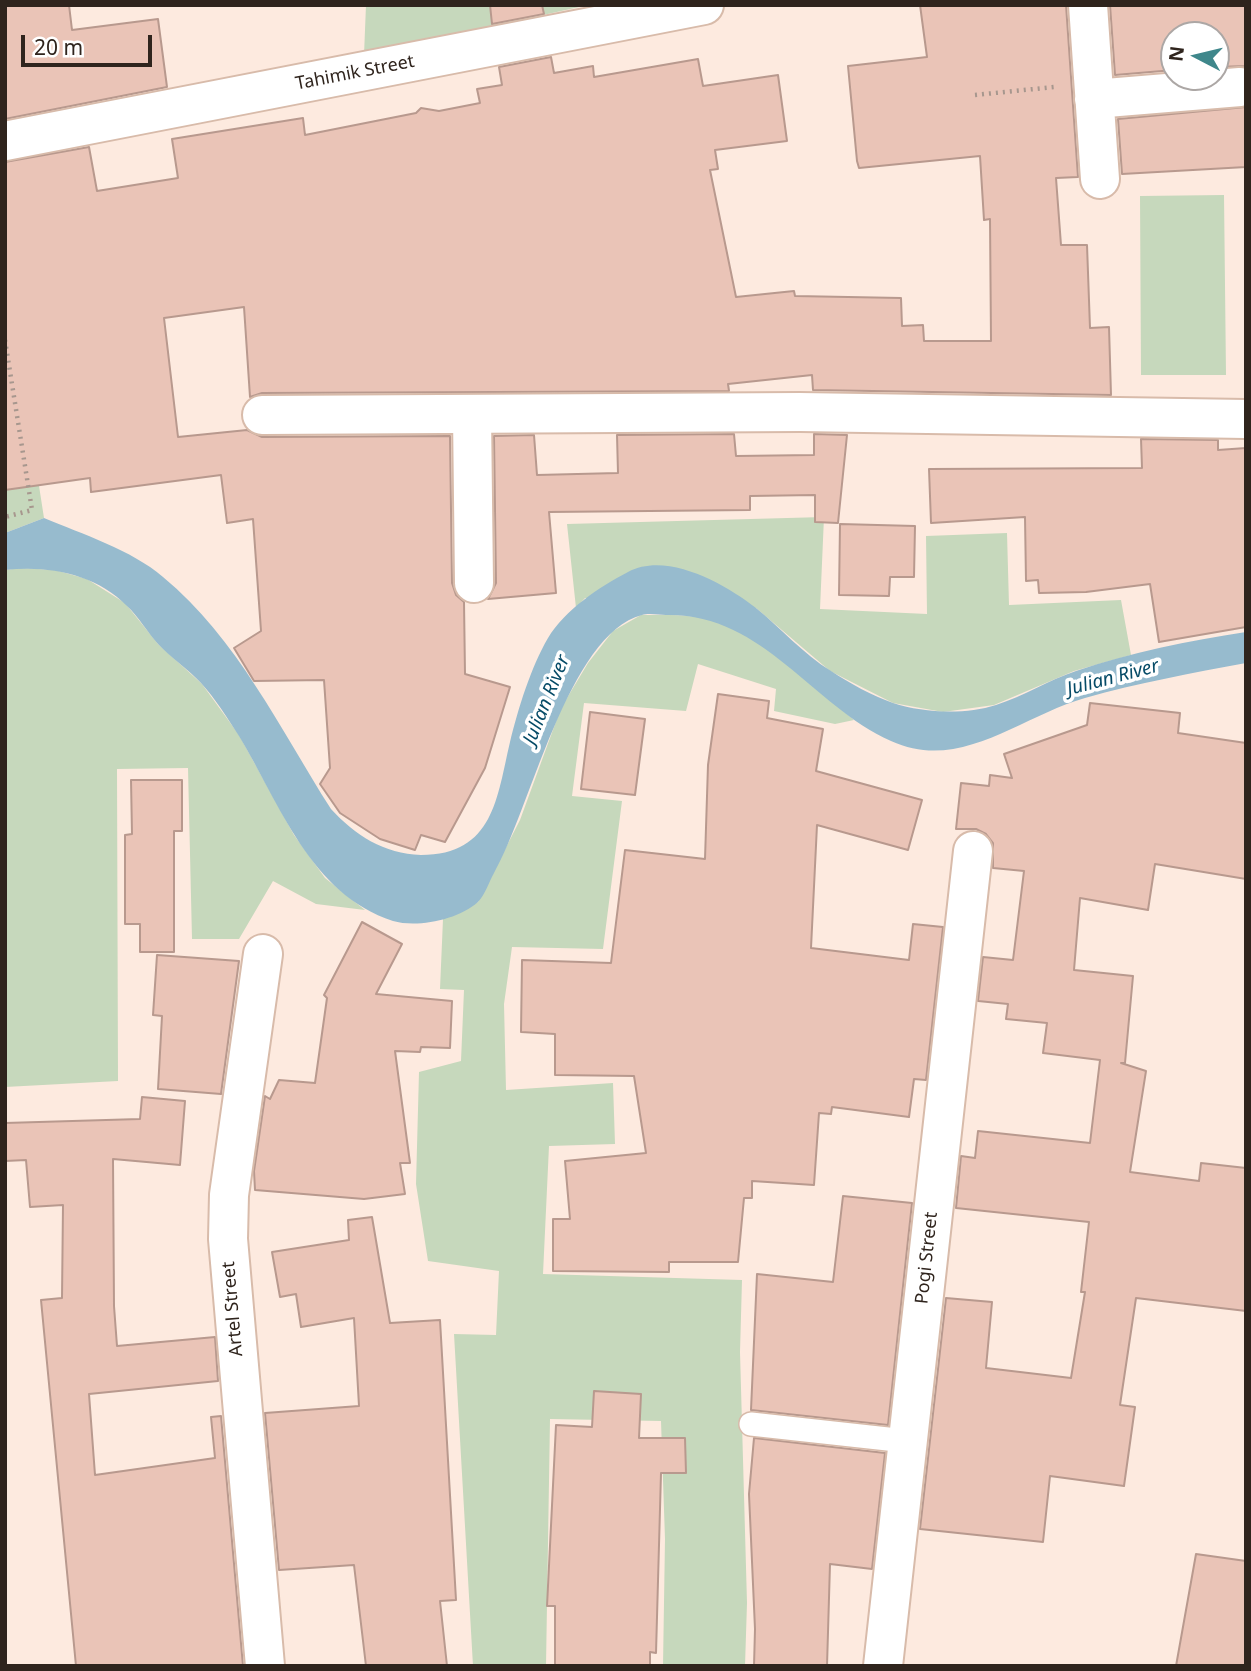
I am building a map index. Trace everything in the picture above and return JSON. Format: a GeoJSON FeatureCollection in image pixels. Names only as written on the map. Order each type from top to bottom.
{"type":"FeatureCollection","features":[{"type":"Feature","properties":{"kind":"street","name":"Tahimik Street"},"geometry":{"type":"LineString","coordinates":[[5,141],[704,5]]}},
{"type":"Feature","properties":{"kind":"street"},"geometry":{"type":"LineString","coordinates":[[1088,5],[1100,178]]}},
{"type":"Feature","properties":{"kind":"street"},"geometry":{"type":"LineString","coordinates":[[1094,91],[1240,88]]}},
{"type":"Feature","properties":{"kind":"street"},"geometry":{"type":"LineString","coordinates":[[262,415],[800,412],[1246,419]]}},
{"type":"Feature","properties":{"kind":"street"},"geometry":{"type":"LineString","coordinates":[[472,414],[474,583]]}},
{"type":"Feature","properties":{"kind":"street","name":"Pogi Street"},"geometry":{"type":"LineString","coordinates":[[883,1666],[973,851]]}},
{"type":"Feature","properties":{"kind":"street","name":"Artel Street"},"geometry":{"type":"LineString","coordinates":[[263,954],[229,1195],[228,1239],[265,1666]]}},
{"type":"Feature","properties":{"kind":"lane"},"geometry":{"type":"LineString","coordinates":[[751,1424],[906,1441]]}},
{"type":"Feature","properties":{"kind":"path"},"geometry":{"type":"LineString","coordinates":[[975,95],[1094,91]]}},
{"type":"Feature","properties":{"kind":"path"},"geometry":{"type":"LineString","coordinates":[[5,341],[32,510],[5,517]]}},
{"type":"Feature","properties":{"kind":"green space"},"geometry":{"type":"Polygon","coordinates":[[[366,5],[588,5],[364,55],[366,5]]]}},
{"type":"Feature","properties":{"kind":"green space"},"geometry":{"type":"Polygon","coordinates":[[[1224,195],[1226,375],[1141,375],[1140,196],[1224,195]]]}},
{"type":"Feature","properties":{"kind":"green space"},"geometry":{"type":"Polygon","coordinates":[[[5,267],[44,518],[5,533],[5,267]]]}},
{"type":"Feature","properties":{"kind":"green space"},"geometry":{"type":"Polygon","coordinates":[[[824,517],[820,609],[927,614],[926,536],[1007,533],[1009,605],[1121,600],[1131,655],[1074,671],[994,705],[943,712],[893,703],[830,671],[756,608],[585,598],[576,608],[567,524],[824,517]]]}},
{"type":"Feature","properties":{"kind":"green space"},"geometry":{"type":"Polygon","coordinates":[[[5,570],[55,570],[87,579],[125,603],[158,644],[202,684],[239,735],[294,835],[325,878],[365,910],[316,904],[273,881],[239,939],[192,939],[188,768],[117,769],[118,1081],[5,1087],[5,570]]]}},
{"type":"Feature","properties":{"kind":"green space"},"geometry":{"type":"Polygon","coordinates":[[[641,615],[696,617],[727,626],[762,645],[854,720],[835,724],[774,711],[776,689],[698,664],[686,711],[584,703],[572,796],[622,801],[603,949],[512,947],[504,1004],[506,1090],[613,1083],[615,1144],[549,1146],[543,1274],[742,1280],[740,1352],[747,1603],[745,1666],[663,1666],[665,1539],[661,1421],[550,1419],[546,1666],[473,1666],[454,1334],[496,1335],[499,1271],[428,1261],[416,1184],[419,1072],[461,1061],[464,990],[440,989],[443,919],[478,902],[520,820],[561,708],[588,663],[613,631],[641,615]]]}},
{"type":"Feature","properties":{"kind":"water","name":"Julian River"},"geometry":{"type":"Polygon","coordinates":[[[44,518],[106,543],[151,567],[189,601],[213,628],[256,686],[331,809],[360,835],[383,847],[407,854],[445,852],[464,845],[478,834],[495,802],[521,702],[548,638],[583,600],[617,578],[643,567],[660,565],[677,568],[695,573],[728,589],[756,608],[811,657],[838,676],[885,700],[918,709],[944,712],[984,708],[1097,664],[1160,648],[1246,632],[1246,663],[1085,698],[966,746],[941,750],[917,749],[891,741],[862,725],[759,644],[731,629],[700,618],[642,615],[616,629],[593,655],[572,689],[508,845],[478,902],[449,918],[425,923],[403,923],[364,908],[340,890],[319,869],[300,844],[239,736],[216,702],[196,678],[158,644],[115,595],[86,579],[70,574],[38,569],[5,570],[5,533],[44,518]]]}},
{"type":"Feature","properties":{"kind":"building"},"geometry":{"type":"Polygon","coordinates":[[[5,5],[69,5],[72,30],[158,19],[167,87],[5,119],[5,5]]]}},
{"type":"Feature","properties":{"kind":"building"},"geometry":{"type":"Polygon","coordinates":[[[490,5],[542,5],[544,14],[492,24],[490,5]]]}},
{"type":"Feature","properties":{"kind":"building"},"geometry":{"type":"Polygon","coordinates":[[[920,5],[1066,5],[1078,177],[1056,178],[1061,245],[1087,245],[1090,328],[1109,327],[1111,395],[813,390],[812,375],[728,384],[729,391],[262,393],[250,397],[244,307],[164,318],[178,437],[247,430],[262,437],[450,436],[452,583],[456,595],[464,602],[465,674],[510,687],[485,768],[445,842],[421,835],[415,850],[380,839],[340,813],[320,784],[330,768],[324,680],[254,681],[234,648],[261,631],[253,519],[227,523],[221,475],[91,492],[90,478],[5,490],[5,162],[89,147],[97,191],[178,178],[172,139],[303,118],[305,135],[416,113],[421,108],[439,111],[480,103],[477,89],[502,85],[499,67],[551,57],[554,73],[593,66],[594,77],[698,59],[703,86],[778,75],[787,141],[715,150],[718,169],[710,170],[736,297],[794,291],[795,296],[901,298],[902,326],[923,325],[924,341],[991,341],[990,219],[984,220],[980,156],[859,168],[857,161],[848,66],[927,57],[920,5]]]}},
{"type":"Feature","properties":{"kind":"building"},"geometry":{"type":"Polygon","coordinates":[[[1110,5],[1246,5],[1246,66],[1230,67],[1230,21],[1160,21],[1160,71],[1115,75],[1110,5]]]}},
{"type":"Feature","properties":{"kind":"building"},"geometry":{"type":"Polygon","coordinates":[[[1246,107],[1246,167],[1122,174],[1118,119],[1246,107]]]}},
{"type":"Feature","properties":{"kind":"building"},"geometry":{"type":"Polygon","coordinates":[[[734,434],[736,456],[814,455],[814,434],[847,435],[838,523],[815,522],[815,495],[750,496],[750,510],[549,512],[556,593],[488,599],[496,583],[494,436],[534,435],[537,475],[618,473],[617,435],[734,434]]]}},
{"type":"Feature","properties":{"kind":"building"},"geometry":{"type":"Polygon","coordinates":[[[1141,439],[1218,440],[1218,450],[1246,448],[1246,627],[1159,642],[1150,584],[1086,592],[1039,593],[1038,580],[1026,581],[1025,517],[931,523],[929,469],[1142,468],[1141,439]]]}},
{"type":"Feature","properties":{"kind":"building"},"geometry":{"type":"Polygon","coordinates":[[[840,524],[915,526],[914,577],[890,577],[889,596],[839,595],[840,524]]]}},
{"type":"Feature","properties":{"kind":"building"},"geometry":{"type":"Polygon","coordinates":[[[718,694],[769,701],[767,718],[823,729],[816,771],[922,800],[908,850],[817,825],[811,948],[909,960],[913,924],[943,927],[926,1080],[914,1079],[909,1117],[832,1107],[831,1114],[819,1113],[814,1185],[752,1181],[752,1198],[744,1198],[738,1262],[669,1262],[669,1272],[553,1271],[553,1219],[570,1219],[565,1161],[646,1153],[634,1076],[555,1075],[555,1034],[521,1032],[522,960],[611,963],[625,850],[705,859],[708,765],[718,694]]]}},
{"type":"Feature","properties":{"kind":"building"},"geometry":{"type":"Polygon","coordinates":[[[1090,703],[1180,713],[1178,733],[1246,743],[1246,879],[1155,864],[1148,910],[1080,898],[1074,970],[1133,976],[1125,1063],[1121,1063],[1146,1071],[1130,1172],[1199,1181],[1201,1163],[1246,1168],[1246,1311],[1136,1298],[1120,1405],[1135,1407],[1124,1486],[1050,1476],[1043,1542],[920,1529],[946,1298],[992,1302],[986,1368],[1071,1378],[1085,1292],[1081,1292],[1089,1222],[956,1208],[961,1156],[975,1158],[978,1131],[1090,1143],[1100,1060],[1043,1053],[1047,1023],[1006,1019],[1008,1004],[978,1001],[983,957],[1013,960],[1024,871],[993,868],[993,843],[986,834],[976,829],[956,829],[961,783],[989,786],[990,775],[1012,778],[1004,754],[1087,725],[1090,703]]]}},
{"type":"Feature","properties":{"kind":"building"},"geometry":{"type":"Polygon","coordinates":[[[590,712],[645,719],[635,795],[581,789],[590,712]]]}},
{"type":"Feature","properties":{"kind":"building"},"geometry":{"type":"Polygon","coordinates":[[[131,780],[182,780],[182,831],[174,831],[174,952],[140,952],[140,924],[125,924],[125,835],[132,834],[131,780]]]}},
{"type":"Feature","properties":{"kind":"building"},"geometry":{"type":"Polygon","coordinates":[[[362,922],[402,944],[376,994],[452,1001],[450,1048],[421,1047],[420,1052],[395,1051],[410,1163],[400,1163],[405,1194],[364,1199],[255,1190],[254,1171],[265,1096],[270,1099],[279,1080],[315,1083],[327,998],[324,995],[362,922]]]}},
{"type":"Feature","properties":{"kind":"building"},"geometry":{"type":"Polygon","coordinates":[[[157,955],[239,961],[221,1094],[158,1089],[162,1016],[153,1015],[157,955]]]}},
{"type":"Feature","properties":{"kind":"building"},"geometry":{"type":"Polygon","coordinates":[[[142,1097],[185,1101],[180,1165],[113,1159],[114,1306],[117,1346],[215,1337],[218,1381],[89,1394],[95,1475],[215,1458],[211,1417],[221,1416],[243,1666],[76,1666],[41,1300],[62,1298],[63,1205],[30,1207],[26,1160],[5,1161],[5,1123],[140,1119],[142,1097]]]}},
{"type":"Feature","properties":{"kind":"building"},"geometry":{"type":"Polygon","coordinates":[[[843,1196],[912,1203],[888,1425],[751,1410],[757,1274],[833,1282],[843,1196]]]}},
{"type":"Feature","properties":{"kind":"building"},"geometry":{"type":"Polygon","coordinates":[[[372,1217],[390,1323],[440,1320],[456,1600],[440,1601],[447,1666],[366,1666],[354,1565],[279,1570],[265,1413],[359,1406],[354,1318],[301,1327],[296,1294],[280,1297],[272,1252],[349,1240],[348,1220],[372,1217]]]}},
{"type":"Feature","properties":{"kind":"building"},"geometry":{"type":"Polygon","coordinates":[[[594,1391],[641,1394],[639,1438],[685,1438],[686,1473],[661,1473],[656,1653],[650,1652],[650,1666],[555,1666],[555,1606],[547,1606],[556,1425],[592,1427],[594,1391]]]}},
{"type":"Feature","properties":{"kind":"building"},"geometry":{"type":"Polygon","coordinates":[[[754,1438],[885,1453],[872,1569],[830,1564],[827,1666],[754,1666],[749,1494],[754,1438]]]}},
{"type":"Feature","properties":{"kind":"building"},"geometry":{"type":"Polygon","coordinates":[[[1196,1554],[1246,1561],[1246,1666],[1176,1666],[1196,1554]]]}}]}
